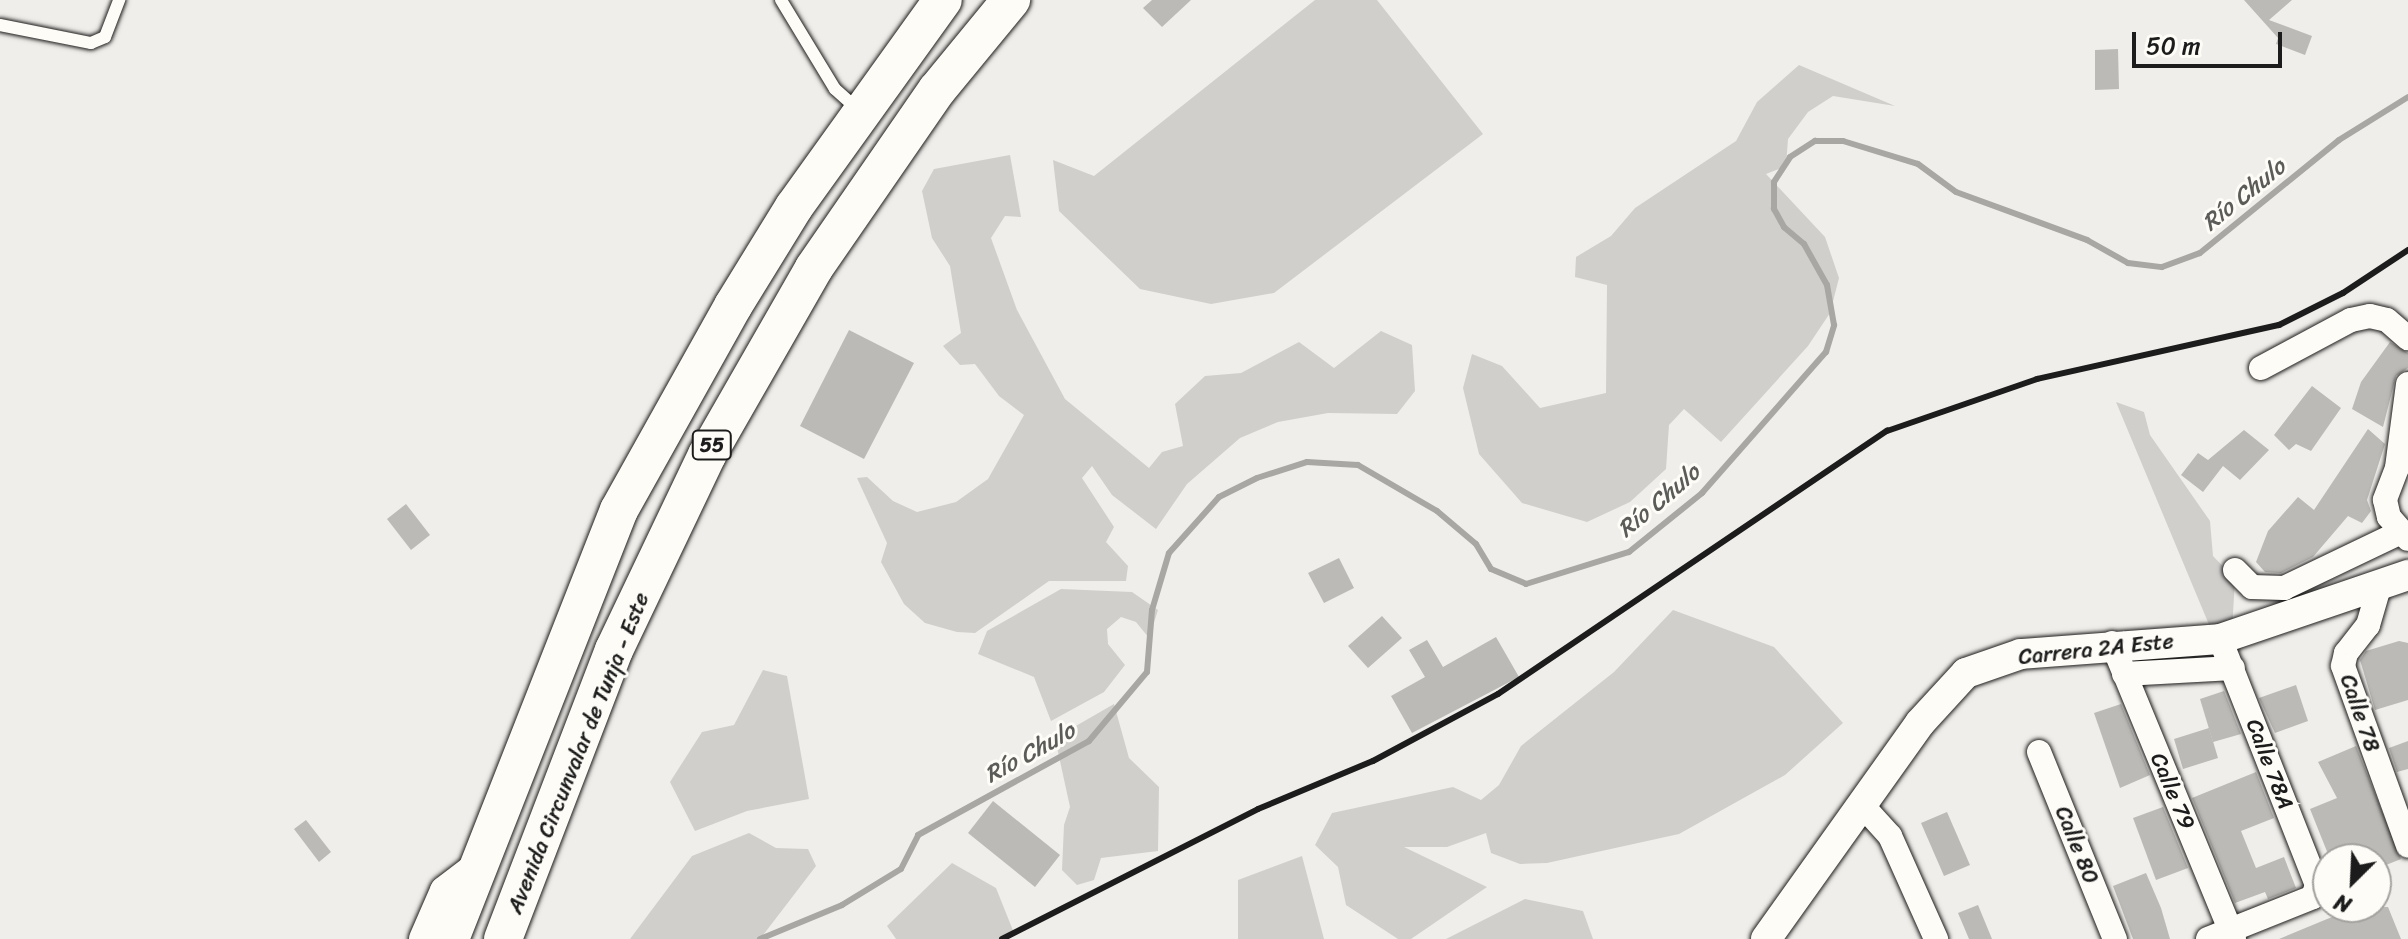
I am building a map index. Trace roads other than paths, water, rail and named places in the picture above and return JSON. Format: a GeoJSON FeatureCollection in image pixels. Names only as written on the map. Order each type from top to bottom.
{"type":"FeatureCollection","features":[{"type":"Feature","properties":{"kind":"highway","name":"55"},"geometry":{"type":"LineString","coordinates":[[450,939],[619,510],[733,306],[860,111],[943,0]]}},
{"type":"Feature","properties":{"kind":"highway","name":"Avenida Circunvalar de Tunja - Este"},"geometry":{"type":"LineString","coordinates":[[503,939],[614,650],[707,455],[814,268],[937,90],[1011,0]]}},
{"type":"Feature","properties":{"kind":"street"},"geometry":{"type":"LineString","coordinates":[[2261,368],[2351,320],[2370,316],[2387,320],[2408,338]]}},
{"type":"Feature","properties":{"kind":"street"},"geometry":{"type":"LineString","coordinates":[[2235,570],[2252,587],[2284,588],[2405,535],[2389,517],[2385,500],[2397,468],[2408,384]]}},
{"type":"Feature","properties":{"kind":"street","name":"Carrera 2A Este"},"geometry":{"type":"LineString","coordinates":[[1766,939],[1920,723],[1966,673],[2021,654],[2112,643],[2220,639],[2394,580]]}},
{"type":"Feature","properties":{"kind":"street","name":"Calle 78"},"geometry":{"type":"LineString","coordinates":[[2394,580],[2368,625],[2346,653],[2343,666],[2408,846]]}},
{"type":"Feature","properties":{"kind":"street","name":"Calle 78A"},"geometry":{"type":"LineString","coordinates":[[2220,639],[2316,891],[2313,897],[2233,934]]}},
{"type":"Feature","properties":{"kind":"street","name":"Calle 79"},"geometry":{"type":"LineString","coordinates":[[2112,643],[2233,934]]}},
{"type":"Feature","properties":{"kind":"street"},"geometry":{"type":"LineString","coordinates":[[2124,674],[2233,668]]}},
{"type":"Feature","properties":{"kind":"street","name":"Calle 80"},"geometry":{"type":"LineString","coordinates":[[2039,752],[2115,939]]}},
{"type":"Feature","properties":{"kind":"street"},"geometry":{"type":"LineString","coordinates":[[1862,805],[1890,836],[1936,939]]}},
{"type":"Feature","properties":{"kind":"street"},"geometry":{"type":"LineString","coordinates":[[424,939],[445,891],[479,865]]}},
{"type":"Feature","properties":{"kind":"street"},"geometry":{"type":"LineString","coordinates":[[2208,939],[2233,934]]}},
{"type":"Feature","properties":{"kind":"lane"},"geometry":{"type":"LineString","coordinates":[[0,25],[91,43],[105,37],[119,0]]}},
{"type":"Feature","properties":{"kind":"lane"},"geometry":{"type":"LineString","coordinates":[[781,0],[835,89],[860,111]]}},
{"type":"Feature","properties":{"kind":"waterway","name":"Río Chulo"},"geometry":{"type":"LineString","coordinates":[[760,939],[842,905],[901,869],[918,835],[1089,741],[1147,672],[1152,610],[1169,553],[1219,497],[1257,478],[1307,462],[1358,465],[1437,511],[1476,544],[1491,569],[1526,584],[1629,552],[1702,493],[1826,352],[1834,325],[1827,285],[1804,244],[1784,227],[1774,209],[1774,182],[1790,157],[1815,141],[1843,141],[1918,164],[1956,192],[2087,240],[2128,263],[2162,267],[2200,253],[2339,140],[2408,97]]}},
{"type":"Feature","properties":{"kind":"railway"},"geometry":{"type":"LineString","coordinates":[[1002,939],[1258,809],[1373,761],[1498,694],[1887,431],[2037,379],[2279,325],[2343,293],[2408,250]]}}]}
